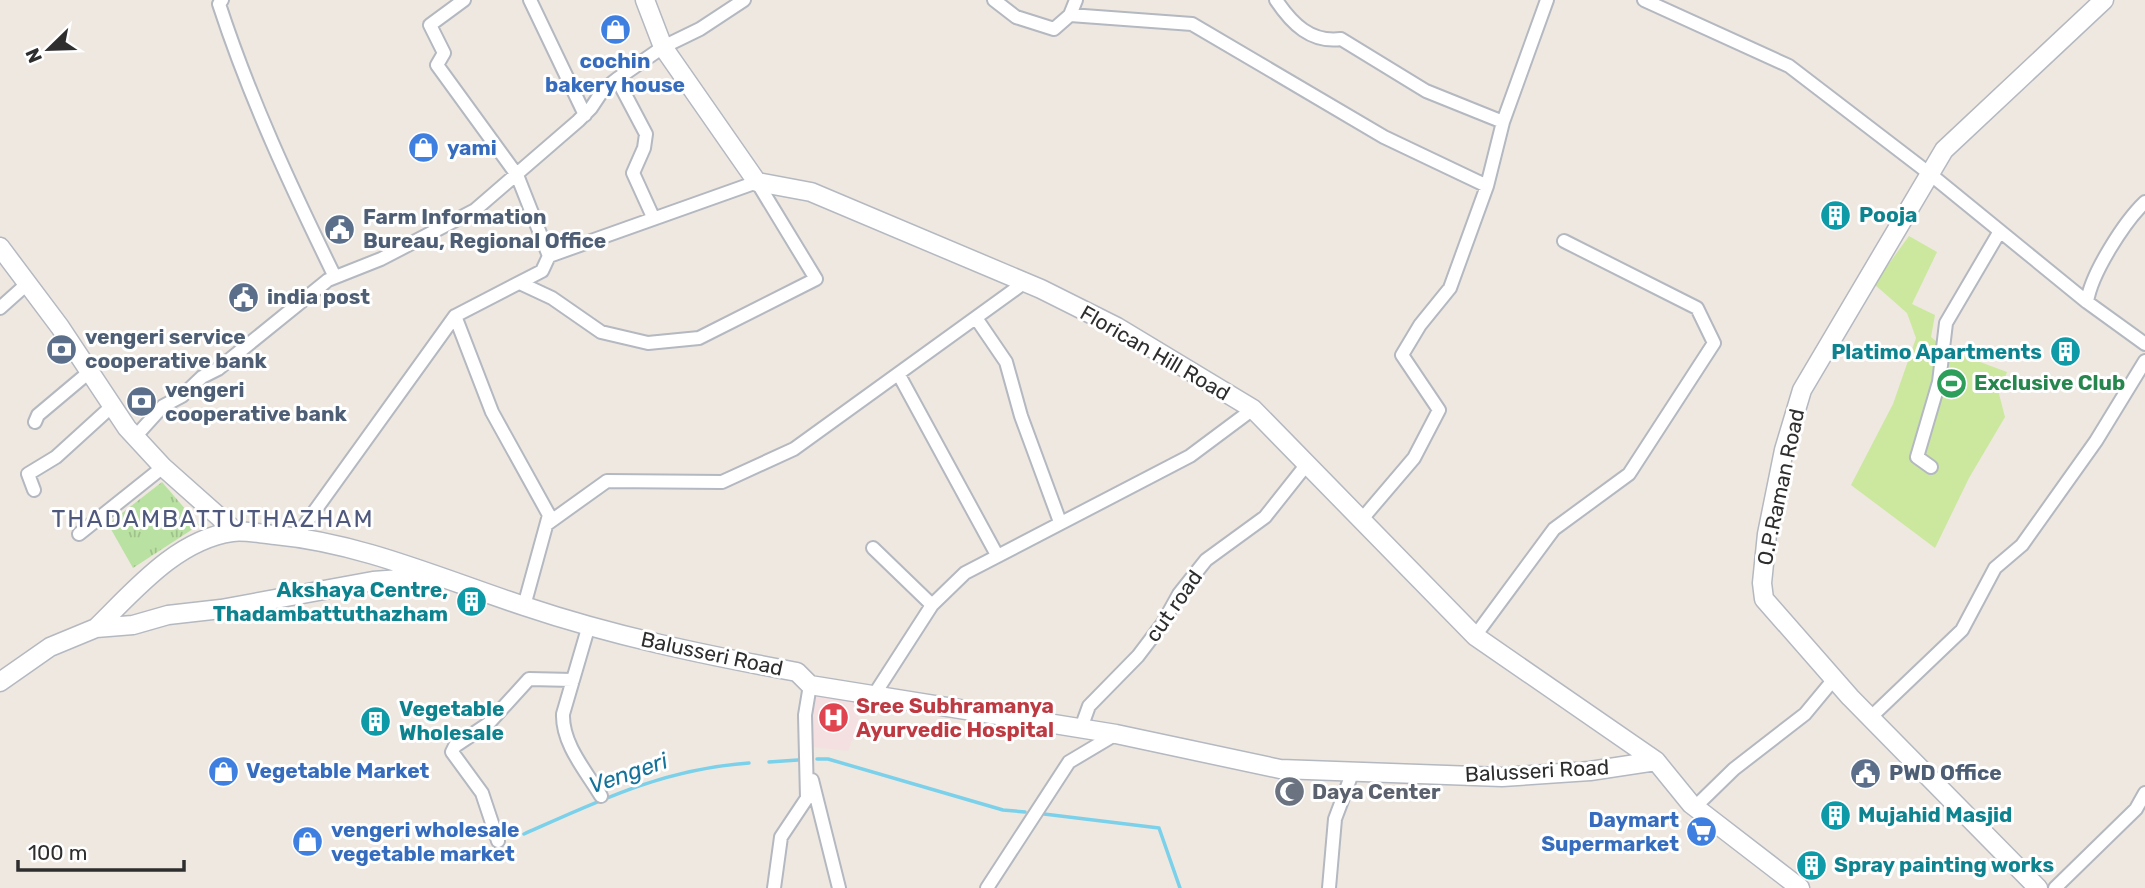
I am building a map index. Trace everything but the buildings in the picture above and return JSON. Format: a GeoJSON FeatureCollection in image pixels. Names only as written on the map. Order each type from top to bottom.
{"type":"FeatureCollection","features":[{"type":"Feature","properties":{"kind":"street"},"geometry":{"type":"LineString","coordinates":[[222,0],[219,4],[245,83],[283,171],[335,277]]}},
{"type":"Feature","properties":{"kind":"street"},"geometry":{"type":"LineString","coordinates":[[464,0],[430,25],[444,53],[437,65],[517,175],[549,256]]}},
{"type":"Feature","properties":{"kind":"street"},"geometry":{"type":"LineString","coordinates":[[530,0],[585,115]]}},
{"type":"Feature","properties":{"kind":"street"},"geometry":{"type":"LineString","coordinates":[[522,284],[552,298],[601,332],[648,343],[699,338],[816,279],[757,182],[663,47],[645,0]]}},
{"type":"Feature","properties":{"kind":"street"},"geometry":{"type":"LineString","coordinates":[[135,437],[163,406],[182,396],[202,377],[218,369],[335,277],[382,259],[475,210],[585,115],[603,90],[617,79],[663,47],[700,29],[744,0]]}},
{"type":"Feature","properties":{"kind":"street"},"geometry":{"type":"LineString","coordinates":[[994,0],[1016,17],[1054,29],[1070,15],[1076,0]]}},
{"type":"Feature","properties":{"kind":"street"},"geometry":{"type":"LineString","coordinates":[[1276,0],[1291,23],[1325,41],[1341,39],[1426,91],[1503,122]]}},
{"type":"Feature","properties":{"kind":"street"},"geometry":{"type":"LineString","coordinates":[[1362,519],[1414,458],[1439,410],[1402,355],[1420,325],[1450,288],[1487,186],[1503,122],[1547,0]]}},
{"type":"Feature","properties":{"kind":"street"},"geometry":{"type":"LineString","coordinates":[[1644,0],[1789,66],[1930,174],[2087,302],[2145,344]]}},
{"type":"Feature","properties":{"kind":"street","name":"O.P.Raman Road"},"geometry":{"type":"LineString","coordinates":[[2038,888],[1834,679],[1764,599],[1762,583],[1784,450],[1802,390],[1944,150],[2104,0]]}},
{"type":"Feature","properties":{"kind":"street"},"geometry":{"type":"LineString","coordinates":[[1070,15],[1192,24],[1384,137],[1487,186]]}},
{"type":"Feature","properties":{"kind":"street"},"geometry":{"type":"LineString","coordinates":[[617,79],[646,134],[644,148],[633,173],[653,217]]}},
{"type":"Feature","properties":{"kind":"street"},"geometry":{"type":"LineString","coordinates":[[296,537],[456,316],[522,284],[542,271],[549,256],[757,182]]}},
{"type":"Feature","properties":{"kind":"street","name":"Florican Hill Road"},"geometry":{"type":"LineString","coordinates":[[757,182],[811,192],[1025,282],[1117,327],[1253,409],[1475,636],[1656,761],[1695,807],[1800,888]]}},
{"type":"Feature","properties":{"kind":"street"},"geometry":{"type":"LineString","coordinates":[[2087,302],[2089,287],[2128,223],[2145,202]]}},
{"type":"Feature","properties":{"kind":"street"},"geometry":{"type":"LineString","coordinates":[[1931,467],[1917,457],[1939,382],[1946,323],[2000,231]]}},
{"type":"Feature","properties":{"kind":"street"},"geometry":{"type":"LineString","coordinates":[[1475,636],[1554,529],[1629,474],[1714,342],[1697,308],[1564,240]]}},
{"type":"Feature","properties":{"kind":"street"},"geometry":{"type":"LineString","coordinates":[[0,247],[111,407],[135,437],[163,467],[235,531]]}},
{"type":"Feature","properties":{"kind":"street"},"geometry":{"type":"LineString","coordinates":[[547,524],[607,481],[722,482],[794,449],[1025,282]]}},
{"type":"Feature","properties":{"kind":"street"},"geometry":{"type":"LineString","coordinates":[[0,308],[27,283]]}},
{"type":"Feature","properties":{"kind":"street"},"geometry":{"type":"LineString","coordinates":[[456,316],[492,412],[549,515],[524,606]]}},
{"type":"Feature","properties":{"kind":"street"},"geometry":{"type":"LineString","coordinates":[[976,318],[1006,362],[1021,416],[1060,522]]}},
{"type":"Feature","properties":{"kind":"street"},"geometry":{"type":"LineString","coordinates":[[1871,717],[1962,630],[1995,568],[2022,545],[2096,442],[2145,361]]}},
{"type":"Feature","properties":{"kind":"street"},"geometry":{"type":"LineString","coordinates":[[35,422],[38,415],[88,373]]}},
{"type":"Feature","properties":{"kind":"street"},"geometry":{"type":"LineString","coordinates":[[899,375],[997,555]]}},
{"type":"Feature","properties":{"kind":"street"},"geometry":{"type":"LineString","coordinates":[[34,490],[28,474],[56,457],[111,407]]}},
{"type":"Feature","properties":{"kind":"street"},"geometry":{"type":"LineString","coordinates":[[874,695],[932,605],[965,573],[1190,456],[1253,409]]}},
{"type":"Feature","properties":{"kind":"street","name":"cut road"},"geometry":{"type":"LineString","coordinates":[[1081,728],[1089,706],[1138,656],[1163,623],[1179,594],[1206,560],[1265,517],[1307,464]]}},
{"type":"Feature","properties":{"kind":"street"},"geometry":{"type":"LineString","coordinates":[[79,534],[163,467]]}},
{"type":"Feature","properties":{"kind":"street","name":"Balusseri Road"},"geometry":{"type":"LineString","coordinates":[[96,628],[151,574],[190,546],[235,531],[296,537],[442,576],[524,606],[666,647],[797,672],[810,685],[1116,734],[1280,769],[1502,777],[1590,771],[1656,761]]}},
{"type":"Feature","properties":{"kind":"street"},"geometry":{"type":"LineString","coordinates":[[873,548],[932,605]]}},
{"type":"Feature","properties":{"kind":"street"},"geometry":{"type":"LineString","coordinates":[[0,682],[50,647],[96,628],[133,625],[168,615],[221,609],[373,581],[442,576]]}},
{"type":"Feature","properties":{"kind":"street"},"geometry":{"type":"LineString","coordinates":[[589,625],[562,727],[568,742],[601,796]]}},
{"type":"Feature","properties":{"kind":"street"},"geometry":{"type":"LineString","coordinates":[[498,841],[482,793],[452,752],[455,746],[497,716],[528,679],[573,680]]}},
{"type":"Feature","properties":{"kind":"street"},"geometry":{"type":"LineString","coordinates":[[1695,807],[1734,769],[1805,714],[1834,679]]}},
{"type":"Feature","properties":{"kind":"street"},"geometry":{"type":"LineString","coordinates":[[774,888],[781,837],[807,798],[805,715],[810,685]]}},
{"type":"Feature","properties":{"kind":"street"},"geometry":{"type":"LineString","coordinates":[[987,888],[1069,762],[1116,734]]}},
{"type":"Feature","properties":{"kind":"street"},"geometry":{"type":"LineString","coordinates":[[808,762],[839,888]]}},
{"type":"Feature","properties":{"kind":"street"},"geometry":{"type":"LineString","coordinates":[[1329,888],[1335,819],[1353,771]]}},
{"type":"Feature","properties":{"kind":"street"},"geometry":{"type":"LineString","coordinates":[[2055,888],[2136,809],[2145,793]]}},
{"type":"Feature","properties":{"kind":"shaded area","name":"Sree Subhramanya Ayurvedic Hospital"},"geometry":{"type":"Polygon","coordinates":[[[817,682],[853,686],[859,707],[858,724],[848,751],[812,747],[808,730],[817,682]]]}},
{"type":"Feature","properties":{"kind":"green space","name":"Exclusive Club"},"geometry":{"type":"Polygon","coordinates":[[[1909,236],[1937,252],[1912,304],[1935,315],[1931,337],[1945,349],[2007,372],[1999,394],[2005,417],[1969,478],[1935,548],[1851,485],[1893,404],[1916,338],[1907,313],[1874,284],[1909,236]]]}},
{"type":"Feature","properties":{"kind":"green space"},"geometry":{"type":"Polygon","coordinates":[[[162,482],[199,525],[133,568],[108,524],[162,482]]]}},
{"type":"Feature","properties":{"kind":"waterway","name":"Vengeri"},"geometry":{"type":"LineString","coordinates":[[817,759],[828,759],[1003,810],[1025,812]]}},
{"type":"Feature","properties":{"kind":"waterway"},"geometry":{"type":"LineString","coordinates":[[769,762],[798,760]]}},
{"type":"Feature","properties":{"kind":"waterway","name":"Vengeri"},"geometry":{"type":"LineString","coordinates":[[524,834],[606,798],[660,779],[718,766],[749,763]]}},
{"type":"Feature","properties":{"kind":"waterway","name":"Vengeri"},"geometry":{"type":"LineString","coordinates":[[1044,814],[1159,828],[1180,888]]}},
{"type":"Feature","properties":{"kind":"place","name":"cochin bakery house"},"geometry":{"type":"Point","coordinates":[615,29]}},
{"type":"Feature","properties":{"kind":"place","name":"yami"},"geometry":{"type":"Point","coordinates":[424,148]}},
{"type":"Feature","properties":{"kind":"place","name":"Pooja"},"geometry":{"type":"Point","coordinates":[1836,215]}},
{"type":"Feature","properties":{"kind":"place","name":"Farm Information Bureau, Regional Office"},"geometry":{"type":"Point","coordinates":[340,229]}},
{"type":"Feature","properties":{"kind":"place","name":"india post"},"geometry":{"type":"Point","coordinates":[244,297]}},
{"type":"Feature","properties":{"kind":"place","name":"vengeri service cooperative bank"},"geometry":{"type":"Point","coordinates":[62,349]}},
{"type":"Feature","properties":{"kind":"place","name":"Platimo Apartments"},"geometry":{"type":"Point","coordinates":[2065,352]}},
{"type":"Feature","properties":{"kind":"place","name":"Exclusive Club"},"geometry":{"type":"Point","coordinates":[1951,383]}},
{"type":"Feature","properties":{"kind":"place","name":"vengeri cooperative bank"},"geometry":{"type":"Point","coordinates":[142,402]}},
{"type":"Feature","properties":{"kind":"place","name":"Akshaya Centre, Thadambattuthazham"},"geometry":{"type":"Point","coordinates":[471,602]}},
{"type":"Feature","properties":{"kind":"place","name":"Sree Subhramanya Ayurvedic Hospital"},"geometry":{"type":"Point","coordinates":[833,718]}},
{"type":"Feature","properties":{"kind":"place","name":"Vegetable Wholesale"},"geometry":{"type":"Point","coordinates":[376,721]}},
{"type":"Feature","properties":{"kind":"place","name":"Vegetable Market"},"geometry":{"type":"Point","coordinates":[223,771]}},
{"type":"Feature","properties":{"kind":"place","name":"PWD Office"},"geometry":{"type":"Point","coordinates":[1866,773]}},
{"type":"Feature","properties":{"kind":"place","name":"Daya Center"},"geometry":{"type":"Point","coordinates":[1289,792]}},
{"type":"Feature","properties":{"kind":"place","name":"Mujahid Masjid"},"geometry":{"type":"Point","coordinates":[1835,815]}},
{"type":"Feature","properties":{"kind":"place","name":"Daymart Supermarket"},"geometry":{"type":"Point","coordinates":[1702,832]}},
{"type":"Feature","properties":{"kind":"place","name":"vengeri wholesale vegetable market"},"geometry":{"type":"Point","coordinates":[308,842]}},
{"type":"Feature","properties":{"kind":"place","name":"Spray painting works"},"geometry":{"type":"Point","coordinates":[1811,865]}},
{"type":"Feature","properties":{"kind":"district","name":"THADAMBATTUTHAZHAM"},"geometry":{"type":"Point","coordinates":[213,519]}}]}
